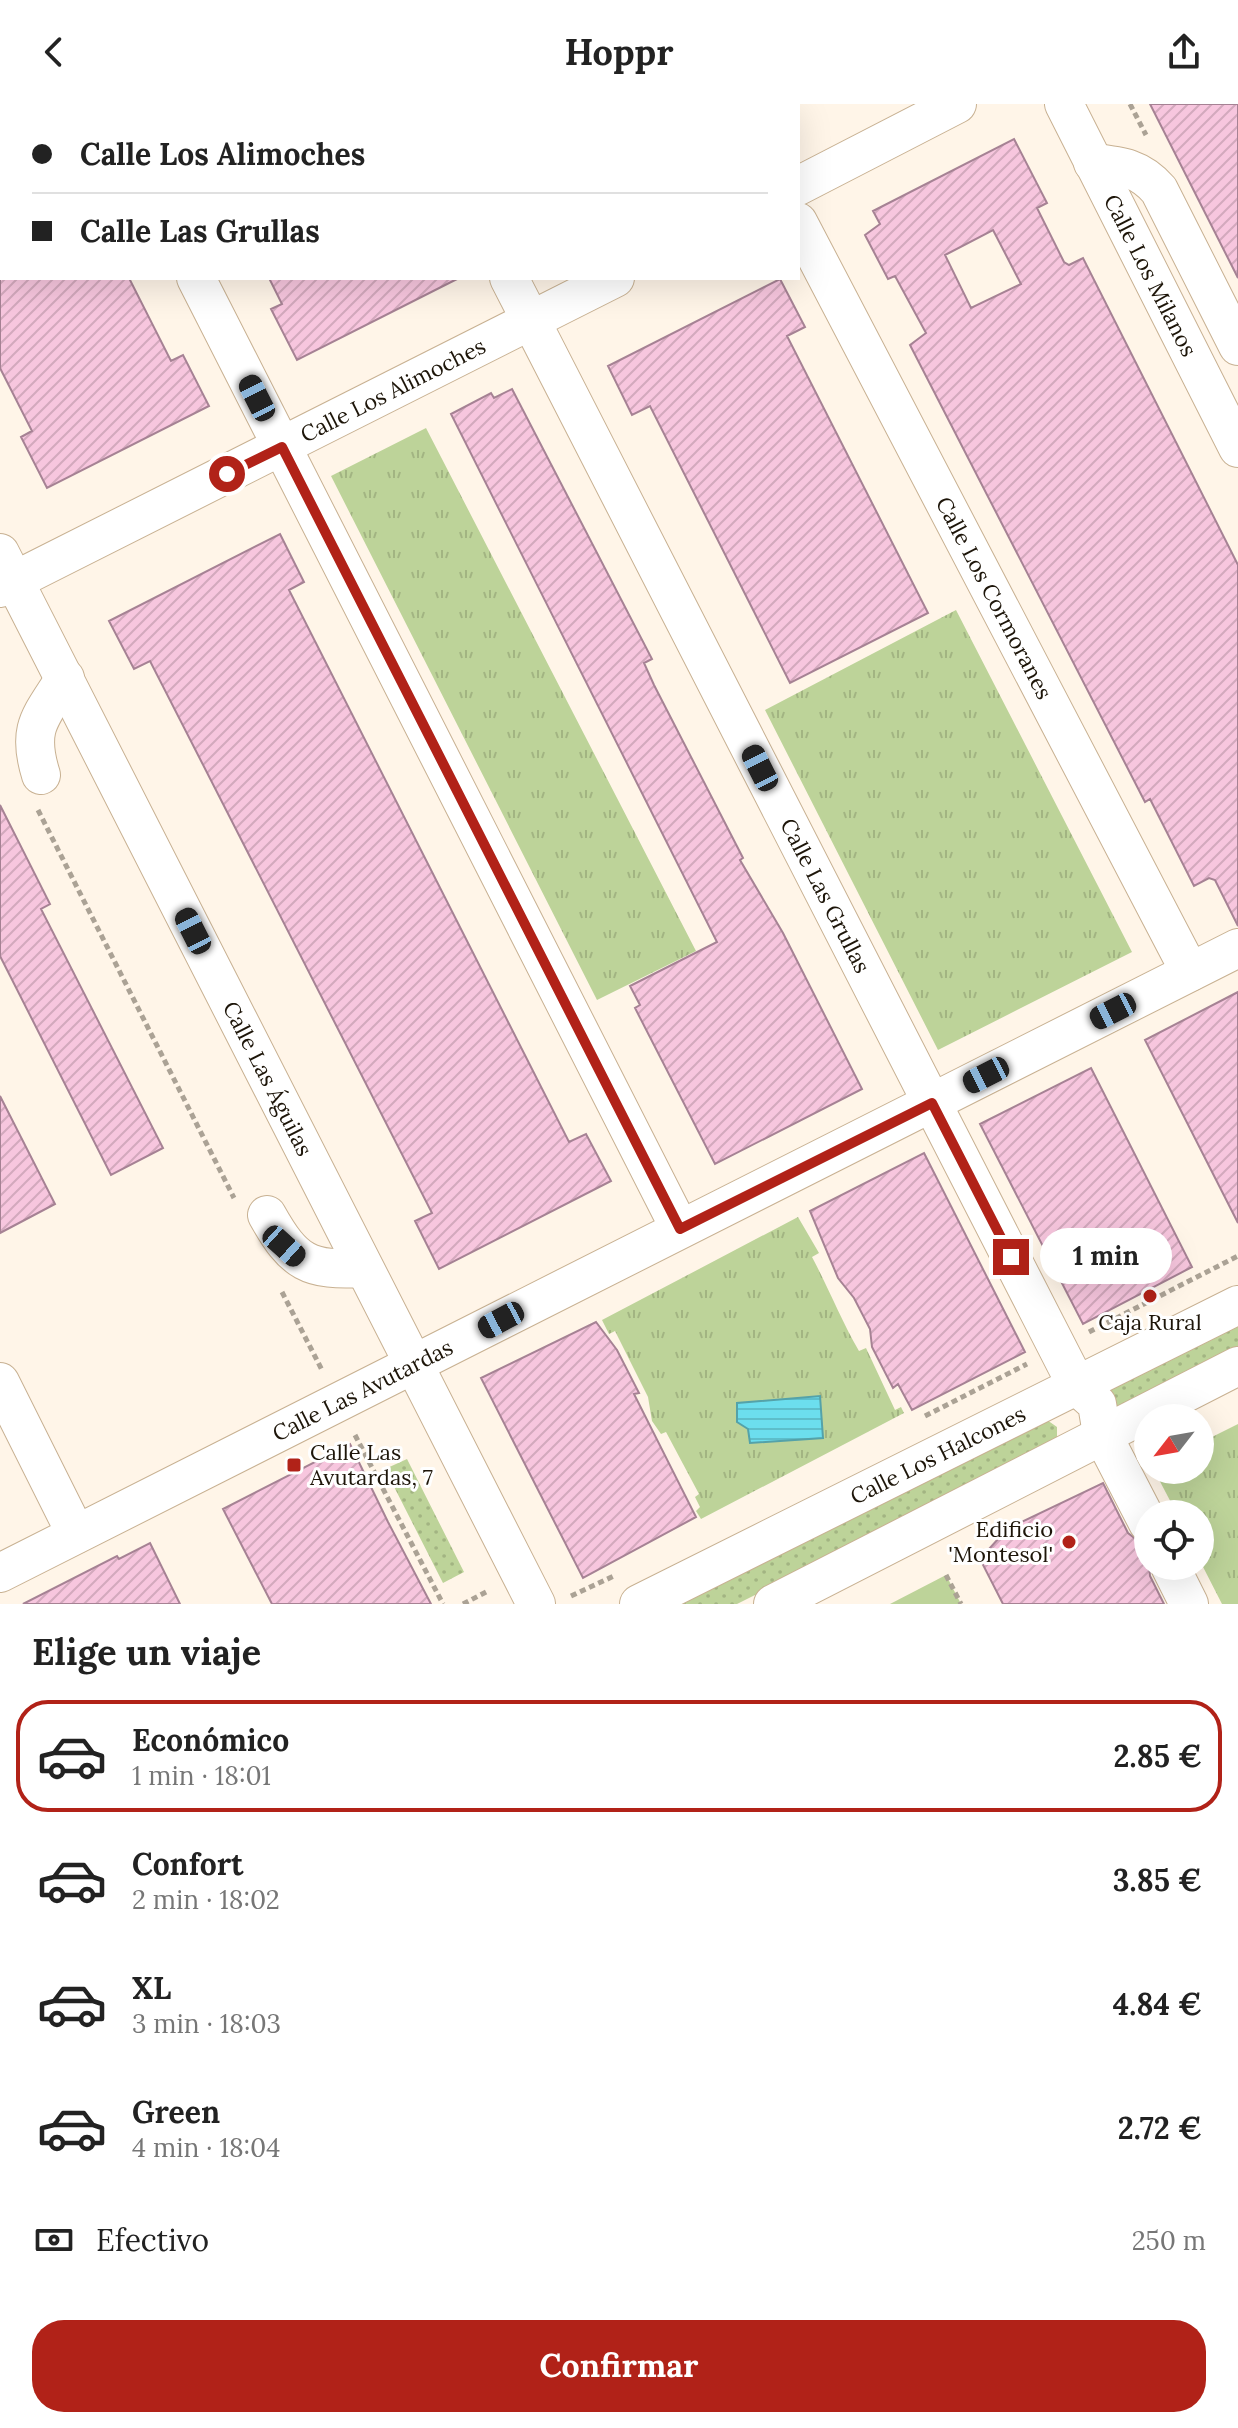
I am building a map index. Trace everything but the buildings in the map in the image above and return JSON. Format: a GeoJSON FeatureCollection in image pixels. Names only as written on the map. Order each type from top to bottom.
{"type":"FeatureCollection","features":[{"type":"Feature","properties":{"kind":"street"},"geometry":{"type":"LineString","coordinates":[[800,185],[957,104]]}},
{"type":"Feature","properties":{"kind":"street","name":"Calle Los Milanos"},"geometry":{"type":"LineString","coordinates":[[1064,104],[1238,448]]}},
{"type":"Feature","properties":{"kind":"street"},"geometry":{"type":"LineString","coordinates":[[1093,163],[1127,166],[1147,175],[1159,190],[1238,346]]}},
{"type":"Feature","properties":{"kind":"street","name":"Calle Los Cormoranes"},"geometry":{"type":"LineString","coordinates":[[800,226],[1190,972]]}},
{"type":"Feature","properties":{"kind":"street"},"geometry":{"type":"LineString","coordinates":[[197,280],[680,1229]]}},
{"type":"Feature","properties":{"kind":"street","name":"Calle Las Grullas"},"geometry":{"type":"LineString","coordinates":[[510,280],[1058,1348],[1077,1386],[1074,1398],[1079,1413],[1087,1425],[1102,1434],[1136,1500]]}},
{"type":"Feature","properties":{"kind":"street","name":"Calle Los Alimoches"},"geometry":{"type":"LineString","coordinates":[[4,574],[282,447],[611,280]]}},
{"type":"Feature","properties":{"kind":"street","name":"Calle Las Águilas"},"geometry":{"type":"LineString","coordinates":[[4,574],[65,678],[414,1366],[541,1588]]}},
{"type":"Feature","properties":{"kind":"street"},"geometry":{"type":"LineString","coordinates":[[39,790],[34,730],[65,678]]}},
{"type":"Feature","properties":{"kind":"street","name":"Calle Las Avutardas"},"geometry":{"type":"LineString","coordinates":[[0,1573],[1238,948]]}},
{"type":"Feature","properties":{"kind":"street"},"geometry":{"type":"LineString","coordinates":[[252,1209],[300,1260],[314,1267],[364,1268]]}},
{"type":"Feature","properties":{"kind":"street","name":"Calle Los Halcones"},"geometry":{"type":"LineString","coordinates":[[632,1587],[1077,1386],[1238,1305]]}},
{"type":"Feature","properties":{"kind":"street"},"geometry":{"type":"LineString","coordinates":[[773,1604],[1238,1366]]}},
{"type":"Feature","properties":{"kind":"street"},"geometry":{"type":"LineString","coordinates":[[0,1382],[76,1534]]}},
{"type":"Feature","properties":{"kind":"street"},"geometry":{"type":"LineString","coordinates":[[1177,1580],[1189,1604]]}},
{"type":"Feature","properties":{"kind":"path"},"geometry":{"type":"LineString","coordinates":[[39,790],[252,1209]]}},
{"type":"Feature","properties":{"kind":"path"},"geometry":{"type":"LineString","coordinates":[[918,1420],[1238,1256]]}},
{"type":"Feature","properties":{"kind":"path"},"geometry":{"type":"LineString","coordinates":[[280,1289],[443,1604]]}},
{"type":"Feature","properties":{"kind":"path"},"geometry":{"type":"LineString","coordinates":[[946,1575],[958,1603]]}},
{"type":"Feature","properties":{"kind":"path"},"geometry":{"type":"LineString","coordinates":[[463,1604],[541,1588],[572,1598],[632,1587]]}},
{"type":"Feature","properties":{"kind":"green space"},"geometry":{"type":"Polygon","coordinates":[[[426,428],[696,951],[597,1000],[331,476],[426,428]]]}},
{"type":"Feature","properties":{"kind":"green space"},"geometry":{"type":"Polygon","coordinates":[[[956,610],[1132,952],[938,1050],[765,710],[956,610]]]}},
{"type":"Feature","properties":{"kind":"green space"},"geometry":{"type":"Polygon","coordinates":[[[798,1217],[819,1253],[812,1257],[859,1351],[866,1348],[895,1410],[901,1407],[904,1413],[701,1519],[696,1511],[700,1507],[695,1497],[699,1494],[666,1432],[661,1434],[652,1421],[648,1397],[615,1331],[609,1334],[602,1320],[798,1217]]]}},
{"type":"Feature","properties":{"kind":"green space"},"geometry":{"type":"Polygon","coordinates":[[[1238,1319],[1238,1348],[1118,1410],[1110,1407],[1106,1386],[1238,1319]]]}},
{"type":"Feature","properties":{"kind":"green space"},"geometry":{"type":"Polygon","coordinates":[[[1047,1420],[1057,1427],[1057,1441],[1053,1446],[737,1604],[678,1604],[1047,1420]]]}},
{"type":"Feature","properties":{"kind":"green space"},"geometry":{"type":"Polygon","coordinates":[[[1238,1424],[1238,1604],[1222,1604],[1210,1580],[1214,1580],[1214,1500],[1170,1500],[1161,1484],[1214,1484],[1214,1436],[1238,1424]]]}},
{"type":"Feature","properties":{"kind":"green space"},"geometry":{"type":"Polygon","coordinates":[[[407,1459],[464,1572],[443,1583],[385,1469],[407,1459]]]}},
{"type":"Feature","properties":{"kind":"green space"},"geometry":{"type":"Polygon","coordinates":[[[946,1575],[961,1604],[890,1604],[946,1575]]]}},
{"type":"Feature","properties":{"kind":"water"},"geometry":{"type":"Polygon","coordinates":[[[820,1396],[823,1438],[750,1443],[748,1429],[737,1422],[737,1403],[820,1396]]]}},
{"type":"Feature","properties":{"kind":"place","name":"Caja Rural"},"geometry":{"type":"Point","coordinates":[1150,1296]}},
{"type":"Feature","properties":{"kind":"place","name":"Calle Las Avutardas, 7"},"geometry":{"type":"Point","coordinates":[294,1465]}},
{"type":"Feature","properties":{"kind":"place","name":"Edificio 'Montesol'"},"geometry":{"type":"Point","coordinates":[1069,1542]}},
{"type":"Feature","properties":{"kind":"route"},"geometry":{"type":"LineString","coordinates":[[227,474],[282,447],[680,1229],[932,1103],[1011,1257]]}}]}
